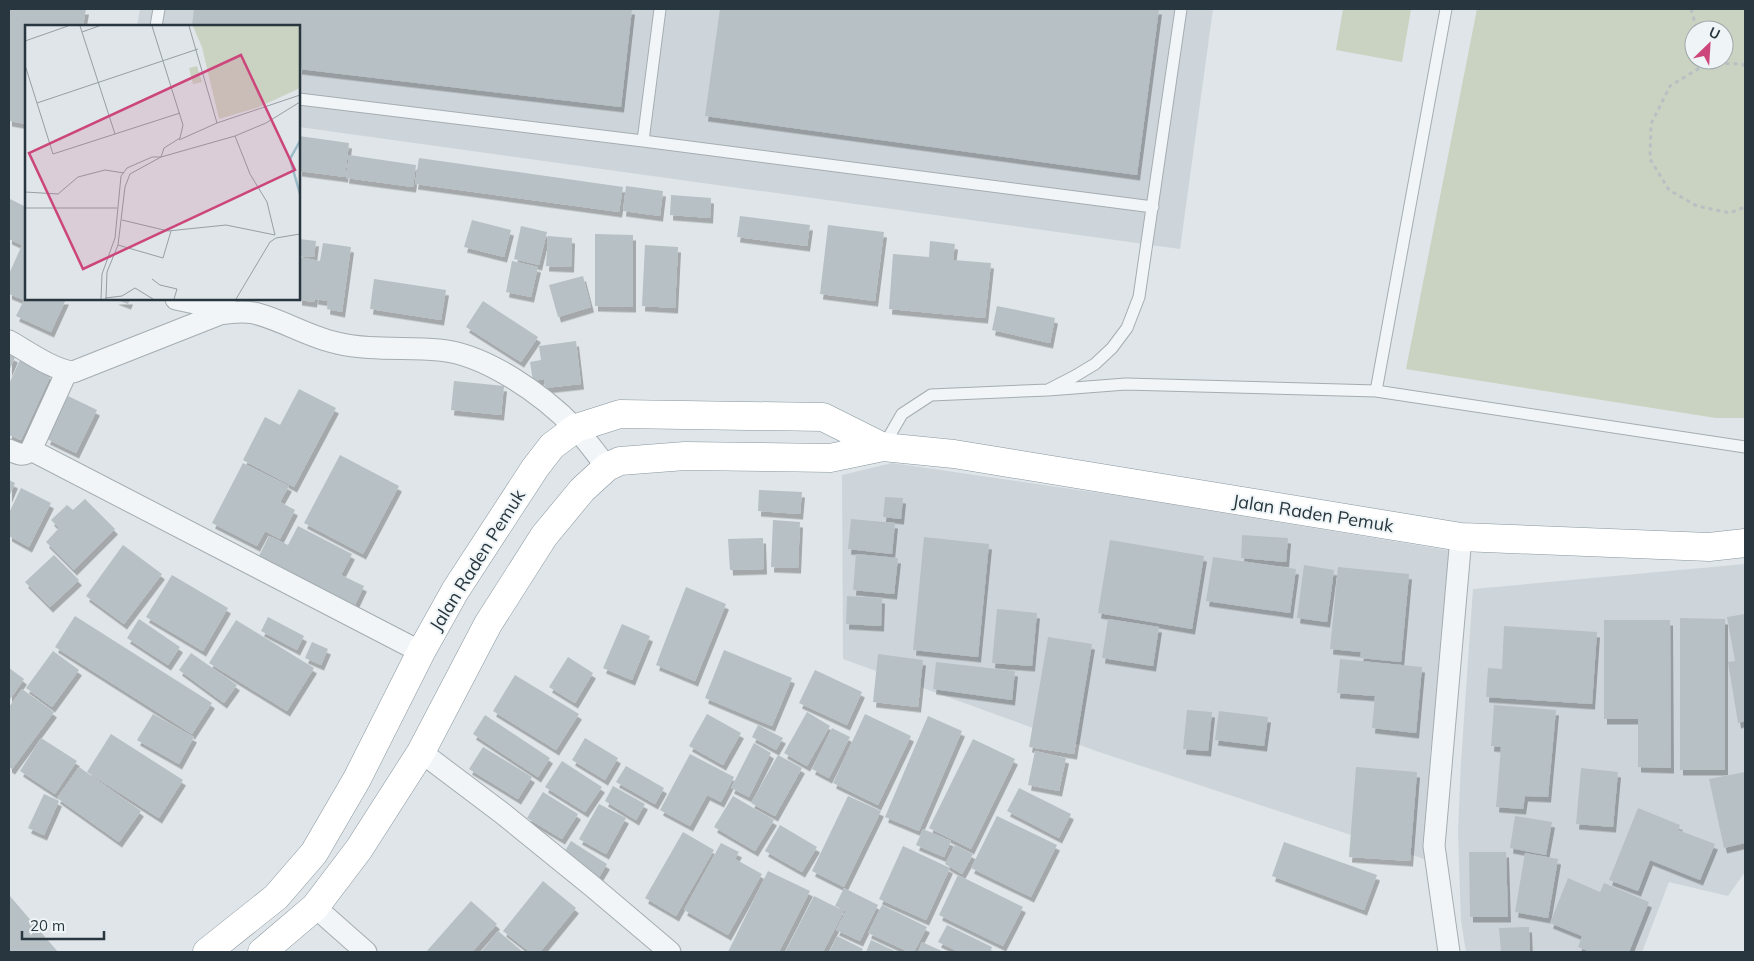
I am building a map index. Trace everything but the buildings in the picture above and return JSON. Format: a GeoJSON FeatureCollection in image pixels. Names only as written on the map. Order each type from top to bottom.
{"type":"FeatureCollection","features":[{"type":"Feature","properties":{"kind":"highway","name":"Jalan Raden Pemuk"},"geometry":{"type":"LineString","coordinates":[[207,952],[276,897],[314,853],[357,779],[421,652],[455,591],[535,468],[552,446],[576,428],[620,414],[823,418],[883,447]]}},
{"type":"Feature","properties":{"kind":"highway","name":"Jalan Raden Pemuk"},"geometry":{"type":"LineString","coordinates":[[606,466],[620,461],[685,456],[830,458],[883,447],[954,454],[1461,537],[1710,547],[1745,543]]}},
{"type":"Feature","properties":{"kind":"highway"},"geometry":{"type":"LineString","coordinates":[[262,952],[315,907],[359,850],[421,752],[488,624],[544,536],[582,490],[606,466]]}},
{"type":"Feature","properties":{"kind":"street"},"geometry":{"type":"LineString","coordinates":[[181,300],[235,312],[254,313],[336,343],[375,349],[440,350],[466,355],[492,365],[536,395],[576,428],[606,466]]}},
{"type":"Feature","properties":{"kind":"street"},"geometry":{"type":"LineString","coordinates":[[9,341],[67,371],[74,372],[220,314],[235,312]]}},
{"type":"Feature","properties":{"kind":"street"},"geometry":{"type":"LineString","coordinates":[[9,450],[20,455],[26,454],[31,450],[67,371]]}},
{"type":"Feature","properties":{"kind":"street"},"geometry":{"type":"LineString","coordinates":[[31,450],[421,652]]}},
{"type":"Feature","properties":{"kind":"street"},"geometry":{"type":"LineString","coordinates":[[1448,952],[1434,846],[1461,537]]}},
{"type":"Feature","properties":{"kind":"street"},"geometry":{"type":"LineString","coordinates":[[421,752],[502,813],[670,952]]}},
{"type":"Feature","properties":{"kind":"street"},"geometry":{"type":"LineString","coordinates":[[315,907],[366,952]]}},
{"type":"Feature","properties":{"kind":"lane"},"geometry":{"type":"LineString","coordinates":[[156,25],[159,9]]}},
{"type":"Feature","properties":{"kind":"lane"},"geometry":{"type":"LineString","coordinates":[[643,141],[660,9]]}},
{"type":"Feature","properties":{"kind":"lane"},"geometry":{"type":"LineString","coordinates":[[1048,390],[1096,364],[1112,348],[1127,328],[1139,298],[1181,9]]}},
{"type":"Feature","properties":{"kind":"lane"},"geometry":{"type":"LineString","coordinates":[[1376,391],[1446,9]]}},
{"type":"Feature","properties":{"kind":"lane"},"geometry":{"type":"LineString","coordinates":[[300,98],[1153,207]]}},
{"type":"Feature","properties":{"kind":"lane"},"geometry":{"type":"LineString","coordinates":[[883,447],[902,414],[931,395],[1048,390],[1126,384],[1376,391],[1745,447]]}},
{"type":"Feature","properties":{"kind":"path"},"geometry":{"type":"LineString","coordinates":[[1695,70],[1670,86],[1651,124],[1650,159],[1669,190],[1697,206],[1730,214],[1745,207]]}},
{"type":"Feature","properties":{"kind":"shaded area"},"geometry":{"type":"Polygon","coordinates":[[[140,9],[1213,9],[1180,249],[300,127],[300,25],[137,25],[140,9]]]}},
{"type":"Feature","properties":{"kind":"shaded area"},"geometry":{"type":"Polygon","coordinates":[[[892,463],[1134,498],[1458,552],[1430,755],[1436,863],[1099,752],[843,659],[842,475],[892,463]]]}},
{"type":"Feature","properties":{"kind":"shaded area"},"geometry":{"type":"Polygon","coordinates":[[[1745,564],[1745,872],[1728,896],[1669,882],[1642,952],[1466,952],[1461,921],[1458,831],[1473,589],[1745,564]]]}},
{"type":"Feature","properties":{"kind":"green space"},"geometry":{"type":"Polygon","coordinates":[[[1343,9],[1411,9],[1402,62],[1336,50],[1343,9]]]}},
{"type":"Feature","properties":{"kind":"green space"},"geometry":{"type":"Polygon","coordinates":[[[1477,9],[1745,9],[1745,418],[1716,418],[1406,369],[1477,9]]]}}]}
